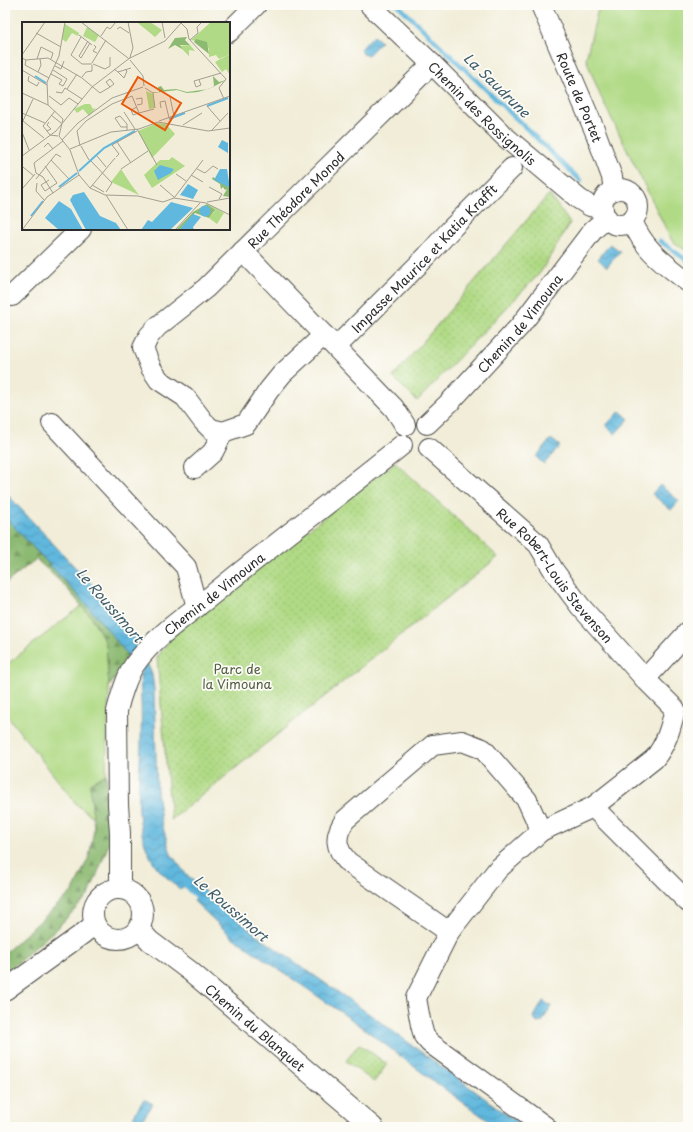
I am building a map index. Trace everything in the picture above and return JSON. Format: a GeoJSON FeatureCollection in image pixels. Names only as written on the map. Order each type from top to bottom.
{"type":"FeatureCollection","features":[{"type":"Feature","properties":{"kind":"street"},"geometry":{"type":"LineString","coordinates":[[230,31],[256,5]]}},
{"type":"Feature","properties":{"kind":"street","name":"Chemin des Rossignolis"},"geometry":{"type":"LineString","coordinates":[[370,5],[504,136],[580,199],[590,206],[605,213]]}},
{"type":"Feature","properties":{"kind":"street","name":"Route de Portet"},"geometry":{"type":"LineString","coordinates":[[541,5],[595,131],[612,177],[614,190]]}},
{"type":"Feature","properties":{"kind":"street","name":"Rue Théodore Monod"},"geometry":{"type":"LineString","coordinates":[[406,425],[394,408],[243,251],[432,64]]}},
{"type":"Feature","properties":{"kind":"street","name":"Impasse Maurice et Katia Krafft"},"geometry":{"type":"LineString","coordinates":[[223,432],[246,424],[269,390],[282,374],[330,341],[427,256],[452,228],[512,168]]}},
{"type":"Feature","properties":{"kind":"street"},"geometry":{"type":"LineString","coordinates":[[625,189],[635,196],[638,207],[636,215],[632,221],[628,223],[618,224],[610,221],[605,213],[603,204],[607,195],[614,190],[625,189]]}},
{"type":"Feature","properties":{"kind":"street","name":"Chemin de Vimouna"},"geometry":{"type":"LineString","coordinates":[[427,424],[449,403],[520,326],[605,213]]}},
{"type":"Feature","properties":{"kind":"street"},"geometry":{"type":"LineString","coordinates":[[632,221],[638,236],[655,255],[688,282]]}},
{"type":"Feature","properties":{"kind":"street"},"geometry":{"type":"LineString","coordinates":[[12,296],[80,230]]}},
{"type":"Feature","properties":{"kind":"street"},"geometry":{"type":"LineString","coordinates":[[195,468],[214,452],[223,432],[212,429],[203,421],[185,397],[159,380],[151,368],[143,348],[149,336],[157,327],[206,288],[243,251]]}},
{"type":"Feature","properties":{"kind":"street"},"geometry":{"type":"LineString","coordinates":[[412,421],[427,424],[432,432],[433,439],[429,448],[419,454],[412,454],[402,445],[400,437],[401,430],[412,421]]}},
{"type":"Feature","properties":{"kind":"street"},"geometry":{"type":"LineString","coordinates":[[52,423],[186,567],[197,607]]}},
{"type":"Feature","properties":{"kind":"street","name":"Chemin de Vimouna"},"geometry":{"type":"LineString","coordinates":[[120,889],[117,711],[121,697],[141,657],[168,630],[263,553],[402,445]]}},
{"type":"Feature","properties":{"kind":"street","name":"Rue Robert-Louis Stevenson"},"geometry":{"type":"LineString","coordinates":[[429,448],[538,544],[580,606],[645,679],[681,712],[654,760],[593,807],[542,831],[498,869],[449,932],[416,998],[418,1014],[424,1036],[430,1043],[546,1127]]}},
{"type":"Feature","properties":{"kind":"street"},"geometry":{"type":"LineString","coordinates":[[645,679],[688,632]]}},
{"type":"Feature","properties":{"kind":"street"},"geometry":{"type":"LineString","coordinates":[[449,932],[348,862],[341,854],[337,836],[338,830],[345,820],[433,745],[462,741],[483,749],[527,800],[542,831]]}},
{"type":"Feature","properties":{"kind":"street"},"geometry":{"type":"LineString","coordinates":[[593,807],[688,902]]}},
{"type":"Feature","properties":{"kind":"street"},"geometry":{"type":"LineString","coordinates":[[120,889],[134,895],[142,907],[143,914],[138,928],[128,937],[115,939],[103,934],[95,924],[93,911],[98,899],[108,891],[120,889]]}},
{"type":"Feature","properties":{"kind":"street"},"geometry":{"type":"LineString","coordinates":[[5,990],[95,924]]}},
{"type":"Feature","properties":{"kind":"street","name":"Chemin du Blanquet"},"geometry":{"type":"LineString","coordinates":[[138,928],[150,941],[190,971],[373,1127]]}},
{"type":"Feature","properties":{"kind":"green space"},"geometry":{"type":"Polygon","coordinates":[[[599,5],[688,5],[688,252],[672,241],[600,95],[586,59],[599,5]]]}},
{"type":"Feature","properties":{"kind":"green space"},"geometry":{"type":"Polygon","coordinates":[[[549,194],[570,223],[540,273],[417,401],[393,377],[549,194]]]}},
{"type":"Feature","properties":{"kind":"green space","name":"Parc de la Vimouna"},"geometry":{"type":"Polygon","coordinates":[[[395,462],[498,557],[171,820],[157,658],[173,635],[395,462]]]}},
{"type":"Feature","properties":{"kind":"green space"},"geometry":{"type":"Polygon","coordinates":[[[5,517],[85,603],[129,657],[109,687],[106,643],[92,618],[64,585],[36,559],[5,584],[5,517]]]}},
{"type":"Feature","properties":{"kind":"green space"},"geometry":{"type":"Polygon","coordinates":[[[81,606],[92,618],[106,643],[109,687],[106,774],[90,784],[93,817],[77,805],[5,713],[5,666],[81,606]]]}},
{"type":"Feature","properties":{"kind":"green space"},"geometry":{"type":"Polygon","coordinates":[[[106,774],[110,841],[89,895],[57,928],[5,974],[5,953],[73,891],[89,857],[94,829],[90,784],[106,774]]]}},
{"type":"Feature","properties":{"kind":"green space"},"geometry":{"type":"Polygon","coordinates":[[[359,1044],[387,1064],[374,1082],[346,1061],[359,1044]]]}},
{"type":"Feature","properties":{"kind":"water"},"geometry":{"type":"Polygon","coordinates":[[[374,35],[381,42],[368,55],[363,54],[361,49],[374,35]]]}},
{"type":"Feature","properties":{"kind":"water"},"geometry":{"type":"Polygon","coordinates":[[[610,244],[620,251],[607,267],[598,259],[610,244]]]}},
{"type":"Feature","properties":{"kind":"water"},"geometry":{"type":"Polygon","coordinates":[[[620,411],[629,419],[615,434],[606,425],[620,411]]]}},
{"type":"Feature","properties":{"kind":"water"},"geometry":{"type":"Polygon","coordinates":[[[551,439],[560,446],[544,464],[536,457],[551,439]]]}},
{"type":"Feature","properties":{"kind":"water"},"geometry":{"type":"Polygon","coordinates":[[[660,485],[679,501],[671,510],[652,494],[660,485]]]}},
{"type":"Feature","properties":{"kind":"water"},"geometry":{"type":"Polygon","coordinates":[[[5,492],[97,589],[138,642],[134,652],[129,657],[85,603],[5,517],[5,492]]]}},
{"type":"Feature","properties":{"kind":"water"},"geometry":{"type":"Polygon","coordinates":[[[147,663],[152,674],[154,689],[157,790],[161,821],[171,854],[185,873],[219,905],[258,936],[375,1018],[524,1127],[497,1127],[358,1024],[232,937],[194,901],[199,895],[187,885],[179,889],[156,867],[147,849],[142,834],[138,803],[141,724],[140,675],[143,667],[147,663]]]}},
{"type":"Feature","properties":{"kind":"water"},"geometry":{"type":"Polygon","coordinates":[[[543,1001],[551,1006],[542,1022],[537,1023],[534,1017],[543,1001]]]}},
{"type":"Feature","properties":{"kind":"water"},"geometry":{"type":"Polygon","coordinates":[[[144,1099],[153,1104],[141,1122],[133,1117],[144,1099]]]}},
{"type":"Feature","properties":{"kind":"waterway","name":"La Saudrune"},"geometry":{"type":"LineString","coordinates":[[398,5],[581,181]]}},
{"type":"Feature","properties":{"kind":"waterway","name":"La Saudrune"},"geometry":{"type":"LineString","coordinates":[[660,241],[688,261]]}},
{"type":"Feature","properties":{"kind":"waterway","name":"Le Roussimort"},"geometry":{"type":"LineString","coordinates":[[183,881],[189,890],[201,900]]}}]}
